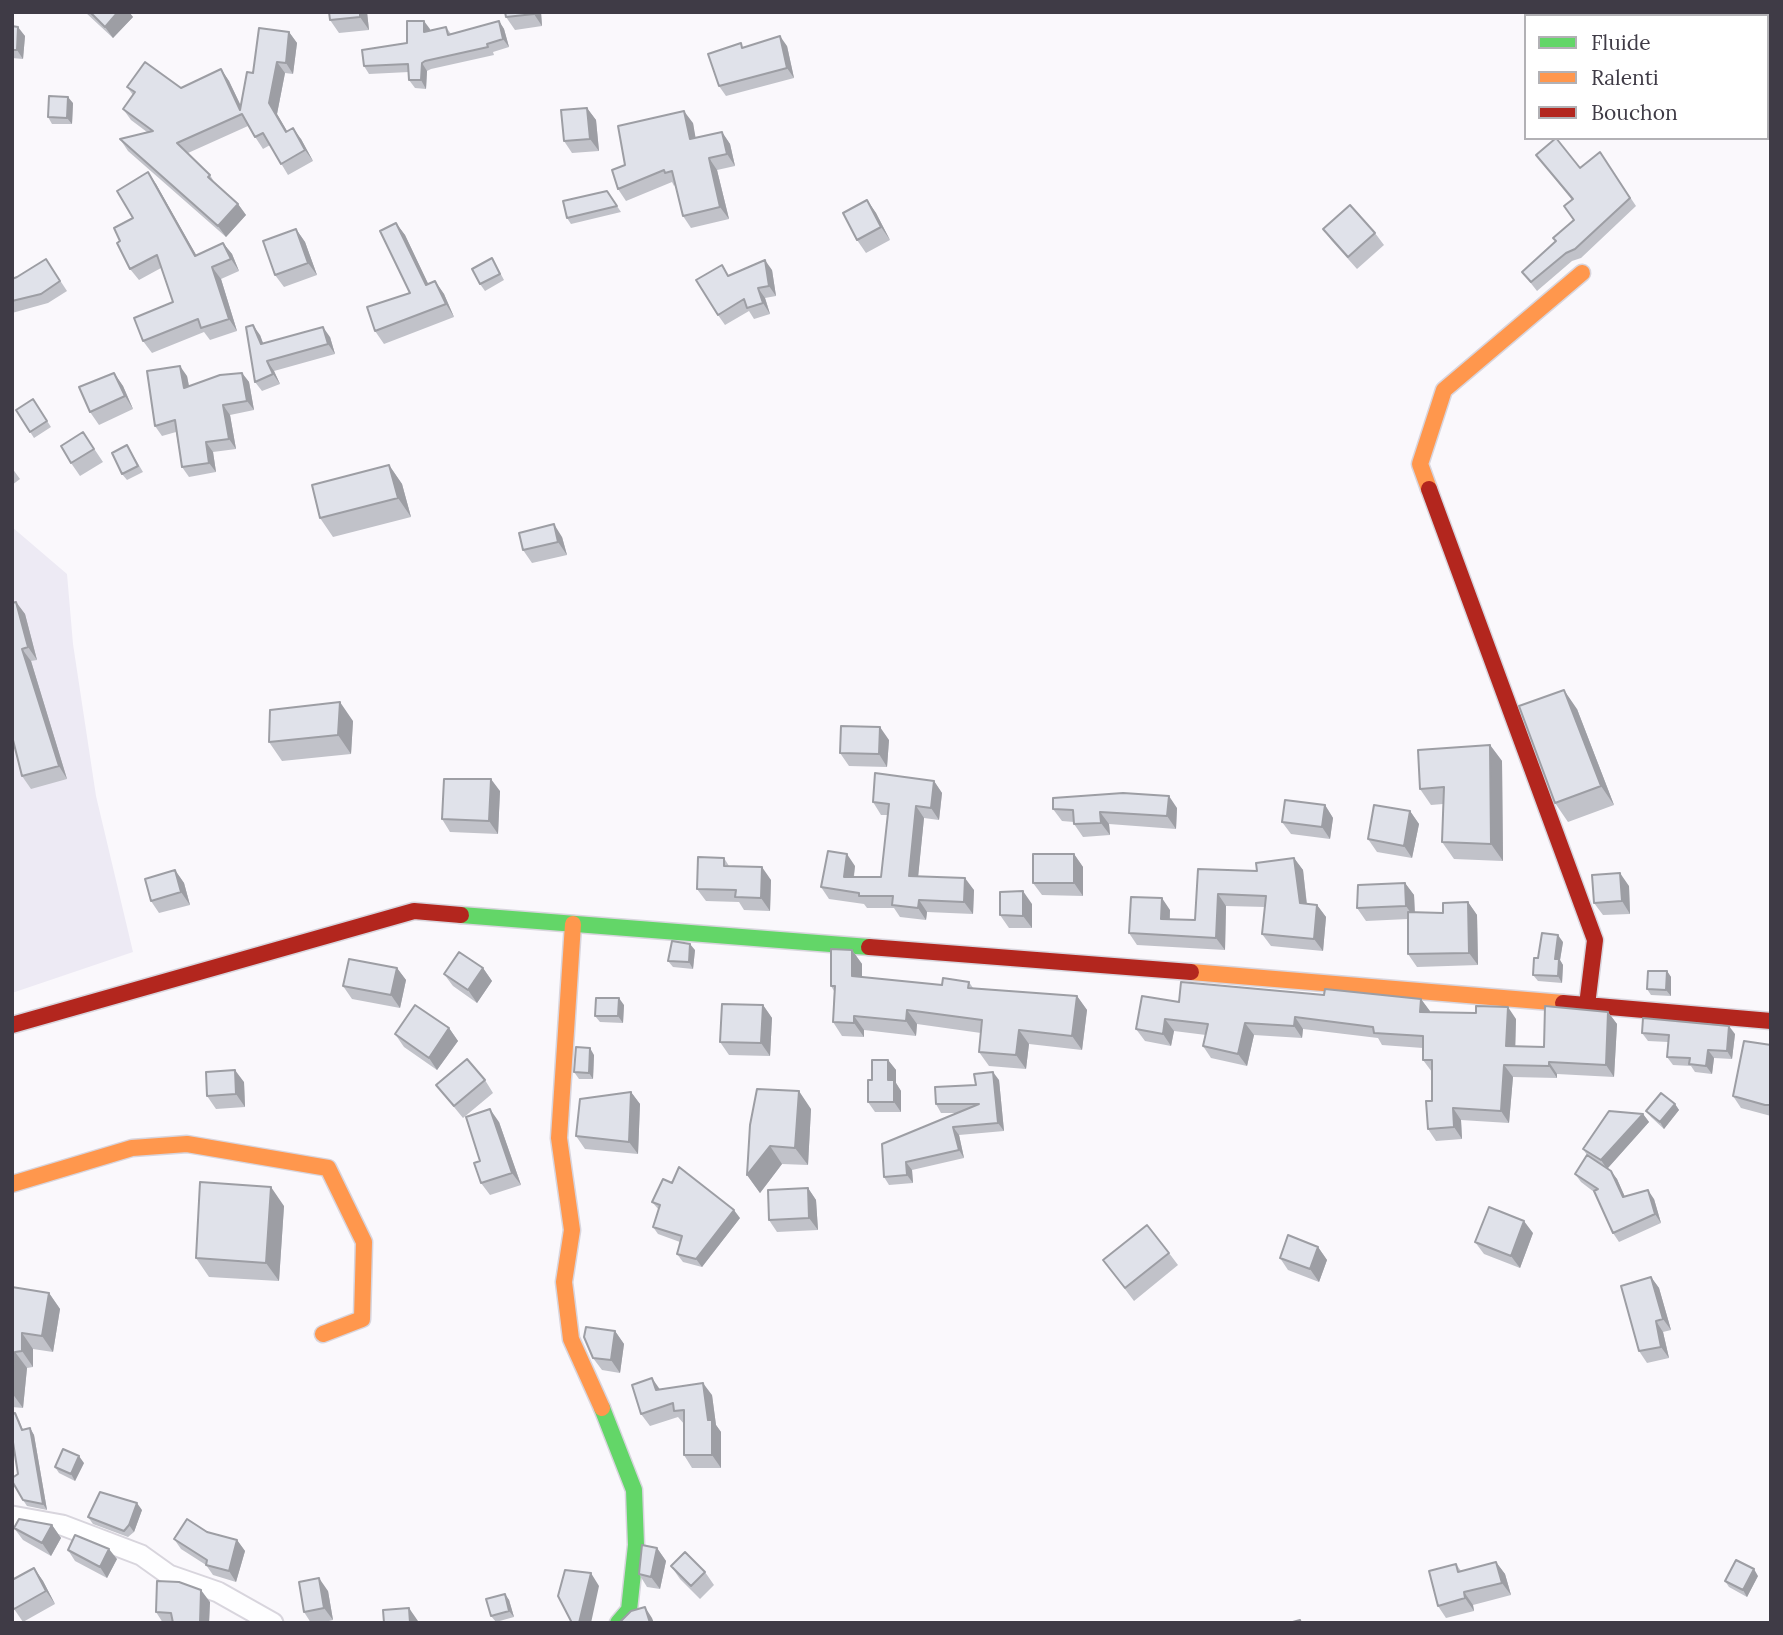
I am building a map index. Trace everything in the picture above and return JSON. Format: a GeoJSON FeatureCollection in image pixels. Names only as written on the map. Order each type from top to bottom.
{"type":"FeatureCollection","features":[{"type":"Feature","properties":{"kind":"street"},"geometry":{"type":"LineString","coordinates":[[1582,273],[1444,390],[1420,464],[1595,940],[1587,1005]]}},
{"type":"Feature","properties":{"kind":"street"},"geometry":{"type":"LineString","coordinates":[[12,1025],[414,911],[1771,1021]]}},
{"type":"Feature","properties":{"kind":"street"},"geometry":{"type":"LineString","coordinates":[[573,924],[559,1138],[572,1230],[564,1282],[571,1339],[616,1440],[634,1490],[636,1545],[629,1610],[618,1623]]}},
{"type":"Feature","properties":{"kind":"street"},"geometry":{"type":"LineString","coordinates":[[12,1184],[132,1148],[187,1144],[328,1168],[364,1242],[362,1319],[323,1334]]}},
{"type":"Feature","properties":{"kind":"street"},"geometry":{"type":"LineString","coordinates":[[12,1516],[62,1525],[141,1555],[169,1575],[218,1592],[273,1623]]}},
{"type":"Feature","properties":{"kind":"shaded area"},"geometry":{"type":"Polygon","coordinates":[[[12,527],[67,574],[73,644],[96,796],[133,952],[12,993],[12,527]]]}},
{"type":"Feature","properties":{"kind":"building"},"geometry":{"type":"Polygon","coordinates":[[[90,12],[118,12],[105,27],[90,12]]]}},
{"type":"Feature","properties":{"kind":"building"},"geometry":{"type":"Polygon","coordinates":[[[329,12],[360,12],[360,17],[330,20],[329,12]]]}},
{"type":"Feature","properties":{"kind":"building"},"geometry":{"type":"Polygon","coordinates":[[[505,12],[533,12],[534,14],[506,17],[505,12]]]}},
{"type":"Feature","properties":{"kind":"building"},"geometry":{"type":"Polygon","coordinates":[[[407,21],[424,21],[424,32],[446,27],[448,35],[499,21],[503,39],[487,44],[488,47],[425,61],[422,63],[421,80],[409,80],[408,64],[364,66],[362,50],[407,43],[407,21]]]}},
{"type":"Feature","properties":{"kind":"building"},"geometry":{"type":"Polygon","coordinates":[[[12,26],[18,27],[17,50],[12,50],[12,26]]]}},
{"type":"Feature","properties":{"kind":"building"},"geometry":{"type":"Polygon","coordinates":[[[259,28],[289,32],[286,63],[277,62],[269,103],[286,132],[293,128],[305,150],[281,164],[263,133],[255,137],[242,114],[177,143],[210,175],[208,177],[238,204],[218,226],[120,139],[153,131],[123,109],[135,92],[127,87],[145,62],[181,88],[221,69],[240,110],[247,72],[253,73],[259,28]]]}},
{"type":"Feature","properties":{"kind":"building"},"geometry":{"type":"Polygon","coordinates":[[[780,36],[787,68],[719,86],[708,54],[741,43],[742,48],[780,36]]]}},
{"type":"Feature","properties":{"kind":"building"},"geometry":{"type":"Polygon","coordinates":[[[49,96],[68,97],[67,118],[48,117],[49,96]]]}},
{"type":"Feature","properties":{"kind":"building"},"geometry":{"type":"Polygon","coordinates":[[[587,108],[590,139],[564,141],[561,110],[587,108]]]}},
{"type":"Feature","properties":{"kind":"building"},"geometry":{"type":"Polygon","coordinates":[[[684,111],[690,139],[722,132],[727,154],[709,158],[720,207],[683,216],[672,171],[665,173],[664,170],[618,189],[612,170],[625,165],[618,126],[684,111]]]}},
{"type":"Feature","properties":{"kind":"building"},"geometry":{"type":"Polygon","coordinates":[[[1554,140],[1558,140],[1580,168],[1600,152],[1630,198],[1575,249],[1566,253],[1531,282],[1522,272],[1556,241],[1553,238],[1574,220],[1564,206],[1573,199],[1536,155],[1554,140]]]}},
{"type":"Feature","properties":{"kind":"building"},"geometry":{"type":"Polygon","coordinates":[[[148,172],[195,256],[223,243],[231,259],[212,267],[229,319],[201,328],[198,319],[143,341],[134,318],[173,302],[157,255],[130,269],[117,243],[120,241],[114,228],[133,218],[117,191],[148,172]]]}},
{"type":"Feature","properties":{"kind":"building"},"geometry":{"type":"Polygon","coordinates":[[[607,191],[617,206],[567,218],[563,201],[607,191]]]}},
{"type":"Feature","properties":{"kind":"building"},"geometry":{"type":"Polygon","coordinates":[[[867,200],[881,227],[857,240],[843,213],[867,200]]]}},
{"type":"Feature","properties":{"kind":"building"},"geometry":{"type":"Polygon","coordinates":[[[1350,205],[1375,233],[1348,257],[1323,229],[1350,205]]]}},
{"type":"Feature","properties":{"kind":"building"},"geometry":{"type":"Polygon","coordinates":[[[396,223],[426,285],[435,281],[446,304],[375,331],[367,307],[410,293],[380,231],[396,223]]]}},
{"type":"Feature","properties":{"kind":"building"},"geometry":{"type":"Polygon","coordinates":[[[296,229],[308,263],[275,275],[263,241],[296,229]]]}},
{"type":"Feature","properties":{"kind":"building"},"geometry":{"type":"Polygon","coordinates":[[[492,258],[500,274],[480,284],[472,269],[492,258]]]}},
{"type":"Feature","properties":{"kind":"building"},"geometry":{"type":"Polygon","coordinates":[[[46,259],[60,281],[41,294],[12,301],[12,279],[46,259]]]}},
{"type":"Feature","properties":{"kind":"building"},"geometry":{"type":"Polygon","coordinates":[[[765,260],[769,286],[758,288],[763,303],[747,308],[744,299],[718,315],[696,280],[722,265],[728,276],[765,260]]]}},
{"type":"Feature","properties":{"kind":"building"},"geometry":{"type":"Polygon","coordinates":[[[253,325],[261,344],[323,327],[328,344],[267,361],[273,374],[255,382],[246,327],[253,325]]]}},
{"type":"Feature","properties":{"kind":"building"},"geometry":{"type":"Polygon","coordinates":[[[180,366],[184,388],[220,375],[242,373],[247,401],[223,405],[229,439],[206,442],[209,463],[182,467],[175,420],[155,426],[147,371],[180,366]]]}},
{"type":"Feature","properties":{"kind":"building"},"geometry":{"type":"Polygon","coordinates":[[[114,373],[125,396],[90,412],[79,387],[114,373]]]}},
{"type":"Feature","properties":{"kind":"building"},"geometry":{"type":"Polygon","coordinates":[[[33,399],[47,421],[30,432],[16,410],[33,399]]]}},
{"type":"Feature","properties":{"kind":"building"},"geometry":{"type":"Polygon","coordinates":[[[83,432],[94,449],[71,463],[61,446],[83,432]]]}},
{"type":"Feature","properties":{"kind":"building"},"geometry":{"type":"Polygon","coordinates":[[[127,445],[138,466],[122,474],[112,453],[127,445]]]}},
{"type":"Feature","properties":{"kind":"building"},"geometry":{"type":"Polygon","coordinates":[[[389,465],[398,498],[320,518],[312,485],[389,465]]]}},
{"type":"Feature","properties":{"kind":"building"},"geometry":{"type":"Polygon","coordinates":[[[554,524],[558,542],[523,550],[519,533],[554,524]]]}},
{"type":"Feature","properties":{"kind":"building"},"geometry":{"type":"Polygon","coordinates":[[[16,602],[28,647],[22,649],[59,766],[22,776],[12,736],[12,603],[16,602]]]}},
{"type":"Feature","properties":{"kind":"building"},"geometry":{"type":"Polygon","coordinates":[[[1564,690],[1601,786],[1555,803],[1519,706],[1564,690]]]}},
{"type":"Feature","properties":{"kind":"building"},"geometry":{"type":"Polygon","coordinates":[[[340,702],[338,735],[269,742],[270,710],[340,702]]]}},
{"type":"Feature","properties":{"kind":"building"},"geometry":{"type":"Polygon","coordinates":[[[841,726],[880,727],[879,754],[840,753],[841,726]]]}},
{"type":"Feature","properties":{"kind":"building"},"geometry":{"type":"Polygon","coordinates":[[[1490,745],[1491,844],[1442,842],[1444,787],[1420,789],[1418,750],[1490,745]]]}},
{"type":"Feature","properties":{"kind":"building"},"geometry":{"type":"Polygon","coordinates":[[[875,773],[934,781],[931,808],[916,806],[909,876],[965,878],[964,902],[919,900],[918,908],[892,905],[893,896],[859,896],[859,893],[821,887],[828,851],[847,854],[844,877],[881,877],[889,804],[873,802],[875,773]]]}},
{"type":"Feature","properties":{"kind":"building"},"geometry":{"type":"Polygon","coordinates":[[[444,779],[491,779],[489,821],[442,819],[444,779]]]}},
{"type":"Feature","properties":{"kind":"building"},"geometry":{"type":"Polygon","coordinates":[[[1123,793],[1169,796],[1167,816],[1100,812],[1101,823],[1074,824],[1073,810],[1053,809],[1053,798],[1123,793]]]}},
{"type":"Feature","properties":{"kind":"building"},"geometry":{"type":"Polygon","coordinates":[[[1285,800],[1325,805],[1322,827],[1282,822],[1285,800]]]}},
{"type":"Feature","properties":{"kind":"building"},"geometry":{"type":"Polygon","coordinates":[[[1374,805],[1410,811],[1404,846],[1368,839],[1374,805]]]}},
{"type":"Feature","properties":{"kind":"building"},"geometry":{"type":"Polygon","coordinates":[[[1033,854],[1074,854],[1074,883],[1033,883],[1033,854]]]}},
{"type":"Feature","properties":{"kind":"building"},"geometry":{"type":"Polygon","coordinates":[[[698,857],[724,858],[724,866],[762,867],[761,898],[735,897],[736,890],[697,889],[698,857]]]}},
{"type":"Feature","properties":{"kind":"building"},"geometry":{"type":"Polygon","coordinates":[[[1294,858],[1300,903],[1317,905],[1314,939],[1262,934],[1266,896],[1218,894],[1216,938],[1129,933],[1131,897],[1162,898],[1161,919],[1195,920],[1198,869],[1257,871],[1256,863],[1294,858]]]}},
{"type":"Feature","properties":{"kind":"building"},"geometry":{"type":"Polygon","coordinates":[[[175,870],[181,892],[151,901],[145,879],[175,870]]]}},
{"type":"Feature","properties":{"kind":"building"},"geometry":{"type":"Polygon","coordinates":[[[1620,873],[1622,901],[1594,903],[1592,875],[1620,873]]]}},
{"type":"Feature","properties":{"kind":"building"},"geometry":{"type":"Polygon","coordinates":[[[1405,883],[1406,906],[1357,908],[1358,885],[1405,883]]]}},
{"type":"Feature","properties":{"kind":"building"},"geometry":{"type":"Polygon","coordinates":[[[1023,891],[1023,916],[1000,915],[1000,892],[1023,891]]]}},
{"type":"Feature","properties":{"kind":"building"},"geometry":{"type":"Polygon","coordinates":[[[1468,902],[1469,953],[1408,954],[1408,912],[1443,913],[1443,903],[1468,902]]]}},
{"type":"Feature","properties":{"kind":"building"},"geometry":{"type":"Polygon","coordinates":[[[1542,933],[1558,935],[1555,959],[1559,959],[1558,976],[1533,975],[1534,958],[1538,958],[1542,933]]]}},
{"type":"Feature","properties":{"kind":"building"},"geometry":{"type":"Polygon","coordinates":[[[672,941],[690,944],[689,962],[668,961],[672,941]]]}},
{"type":"Feature","properties":{"kind":"building"},"geometry":{"type":"Polygon","coordinates":[[[831,949],[852,950],[852,976],[942,985],[943,978],[969,982],[968,988],[1077,996],[1072,1036],[1019,1030],[1016,1055],[979,1052],[982,1020],[907,1010],[906,1021],[854,1016],[854,1023],[833,1022],[835,986],[831,986],[831,949]]]}},
{"type":"Feature","properties":{"kind":"building"},"geometry":{"type":"Polygon","coordinates":[[[459,952],[483,968],[468,990],[444,974],[459,952]]]}},
{"type":"Feature","properties":{"kind":"building"},"geometry":{"type":"Polygon","coordinates":[[[349,959],[397,968],[391,995],[343,986],[349,959]]]}},
{"type":"Feature","properties":{"kind":"building"},"geometry":{"type":"Polygon","coordinates":[[[1648,971],[1667,971],[1666,990],[1647,989],[1648,971]]]}},
{"type":"Feature","properties":{"kind":"building"},"geometry":{"type":"Polygon","coordinates":[[[1181,982],[1324,995],[1325,989],[1421,999],[1420,1012],[1476,1013],[1476,1006],[1508,1007],[1506,1046],[1544,1047],[1545,1006],[1608,1012],[1606,1065],[1549,1062],[1549,1066],[1504,1065],[1501,1111],[1453,1108],[1454,1127],[1428,1129],[1426,1101],[1432,1101],[1432,1060],[1423,1060],[1423,1036],[1374,1033],[1373,1027],[1295,1017],[1294,1026],[1245,1023],[1238,1054],[1203,1046],[1208,1024],[1165,1019],[1163,1034],[1136,1029],[1142,996],[1179,1002],[1181,982]]]}},
{"type":"Feature","properties":{"kind":"building"},"geometry":{"type":"Polygon","coordinates":[[[596,998],[619,998],[618,1016],[595,1016],[596,998]]]}},
{"type":"Feature","properties":{"kind":"building"},"geometry":{"type":"Polygon","coordinates":[[[722,1004],[763,1005],[761,1043],[720,1042],[722,1004]]]}},
{"type":"Feature","properties":{"kind":"building"},"geometry":{"type":"Polygon","coordinates":[[[415,1005],[449,1028],[429,1058],[395,1034],[415,1005]]]}},
{"type":"Feature","properties":{"kind":"building"},"geometry":{"type":"Polygon","coordinates":[[[1643,1018],[1729,1026],[1727,1051],[1708,1050],[1706,1066],[1689,1064],[1690,1058],[1667,1057],[1669,1035],[1642,1033],[1643,1018]]]}},
{"type":"Feature","properties":{"kind":"building"},"geometry":{"type":"Polygon","coordinates":[[[1744,1041],[1771,1045],[1771,1105],[1733,1096],[1744,1041]]]}},
{"type":"Feature","properties":{"kind":"building"},"geometry":{"type":"Polygon","coordinates":[[[576,1047],[590,1048],[589,1073],[574,1072],[576,1047]]]}},
{"type":"Feature","properties":{"kind":"building"},"geometry":{"type":"Polygon","coordinates":[[[467,1059],[485,1080],[454,1106],[436,1085],[467,1059]]]}},
{"type":"Feature","properties":{"kind":"building"},"geometry":{"type":"Polygon","coordinates":[[[872,1060],[888,1060],[888,1080],[894,1080],[894,1102],[868,1102],[872,1060]]]}},
{"type":"Feature","properties":{"kind":"building"},"geometry":{"type":"Polygon","coordinates":[[[235,1070],[236,1094],[207,1096],[206,1072],[235,1070]]]}},
{"type":"Feature","properties":{"kind":"building"},"geometry":{"type":"Polygon","coordinates":[[[993,1072],[998,1123],[953,1127],[959,1150],[906,1162],[907,1175],[884,1177],[882,1144],[979,1104],[936,1104],[935,1087],[976,1085],[974,1074],[993,1072]]]}},
{"type":"Feature","properties":{"kind":"building"},"geometry":{"type":"Polygon","coordinates":[[[757,1089],[799,1091],[795,1148],[770,1146],[747,1175],[750,1125],[757,1089]]]}},
{"type":"Feature","properties":{"kind":"building"},"geometry":{"type":"Polygon","coordinates":[[[631,1092],[629,1142],[576,1136],[580,1099],[631,1092]]]}},
{"type":"Feature","properties":{"kind":"building"},"geometry":{"type":"Polygon","coordinates":[[[1661,1093],[1675,1104],[1660,1122],[1646,1111],[1661,1093]]]}},
{"type":"Feature","properties":{"kind":"building"},"geometry":{"type":"Polygon","coordinates":[[[490,1109],[512,1173],[481,1183],[474,1163],[480,1161],[466,1117],[490,1109]]]}},
{"type":"Feature","properties":{"kind":"building"},"geometry":{"type":"Polygon","coordinates":[[[1609,1111],[1643,1114],[1601,1160],[1583,1149],[1609,1111]]]}},
{"type":"Feature","properties":{"kind":"building"},"geometry":{"type":"Polygon","coordinates":[[[1587,1155],[1611,1171],[1623,1197],[1648,1190],[1655,1214],[1613,1233],[1594,1191],[1598,1189],[1575,1174],[1587,1155]]]}},
{"type":"Feature","properties":{"kind":"building"},"geometry":{"type":"Polygon","coordinates":[[[679,1167],[734,1210],[696,1259],[677,1254],[682,1236],[653,1227],[660,1205],[652,1202],[663,1179],[672,1183],[679,1167]]]}},
{"type":"Feature","properties":{"kind":"building"},"geometry":{"type":"Polygon","coordinates":[[[200,1182],[271,1187],[266,1263],[196,1258],[200,1182]]]}},
{"type":"Feature","properties":{"kind":"building"},"geometry":{"type":"Polygon","coordinates":[[[808,1188],[809,1218],[769,1220],[768,1190],[808,1188]]]}},
{"type":"Feature","properties":{"kind":"building"},"geometry":{"type":"Polygon","coordinates":[[[1489,1207],[1524,1221],[1511,1256],[1475,1242],[1489,1207]]]}},
{"type":"Feature","properties":{"kind":"building"},"geometry":{"type":"Polygon","coordinates":[[[1147,1225],[1169,1253],[1125,1288],[1103,1260],[1147,1225]]]}},
{"type":"Feature","properties":{"kind":"building"},"geometry":{"type":"Polygon","coordinates":[[[1288,1235],[1318,1247],[1310,1269],[1280,1258],[1288,1235]]]}},
{"type":"Feature","properties":{"kind":"building"},"geometry":{"type":"Polygon","coordinates":[[[1651,1277],[1663,1319],[1656,1321],[1661,1347],[1639,1351],[1621,1286],[1651,1277]]]}},
{"type":"Feature","properties":{"kind":"building"},"geometry":{"type":"Polygon","coordinates":[[[12,1287],[49,1293],[42,1336],[22,1333],[22,1351],[15,1352],[12,1383],[12,1287]]]}},
{"type":"Feature","properties":{"kind":"building"},"geometry":{"type":"Polygon","coordinates":[[[586,1327],[615,1331],[611,1360],[593,1358],[584,1337],[586,1327]]]}},
{"type":"Feature","properties":{"kind":"building"},"geometry":{"type":"Polygon","coordinates":[[[652,1378],[656,1390],[703,1383],[708,1420],[712,1420],[712,1455],[684,1455],[684,1410],[674,1411],[673,1403],[641,1414],[632,1385],[652,1378]]]}},
{"type":"Feature","properties":{"kind":"building"},"geometry":{"type":"Polygon","coordinates":[[[15,1413],[22,1430],[30,1428],[43,1504],[23,1500],[12,1481],[18,1474],[12,1436],[12,1414],[15,1413]]]}},
{"type":"Feature","properties":{"kind":"building"},"geometry":{"type":"Polygon","coordinates":[[[63,1449],[79,1456],[71,1474],[55,1467],[63,1449]]]}},
{"type":"Feature","properties":{"kind":"building"},"geometry":{"type":"Polygon","coordinates":[[[100,1492],[137,1503],[124,1531],[88,1517],[100,1492]]]}},
{"type":"Feature","properties":{"kind":"building"},"geometry":{"type":"Polygon","coordinates":[[[19,1519],[52,1525],[42,1543],[14,1528],[19,1519]]]}},
{"type":"Feature","properties":{"kind":"building"},"geometry":{"type":"Polygon","coordinates":[[[187,1519],[207,1532],[237,1540],[229,1571],[206,1565],[207,1560],[174,1539],[187,1519]]]}},
{"type":"Feature","properties":{"kind":"building"},"geometry":{"type":"Polygon","coordinates":[[[75,1535],[109,1549],[100,1567],[68,1550],[75,1535]]]}},
{"type":"Feature","properties":{"kind":"building"},"geometry":{"type":"Polygon","coordinates":[[[642,1545],[657,1548],[651,1577],[639,1574],[642,1545]]]}},
{"type":"Feature","properties":{"kind":"building"},"geometry":{"type":"Polygon","coordinates":[[[685,1552],[705,1572],[691,1586],[671,1566],[685,1552]]]}},
{"type":"Feature","properties":{"kind":"building"},"geometry":{"type":"Polygon","coordinates":[[[1736,1560],[1754,1569],[1743,1590],[1725,1581],[1736,1560]]]}},
{"type":"Feature","properties":{"kind":"building"},"geometry":{"type":"Polygon","coordinates":[[[1496,1562],[1502,1583],[1464,1592],[1465,1598],[1438,1606],[1429,1571],[1456,1564],[1458,1572],[1496,1562]]]}},
{"type":"Feature","properties":{"kind":"building"},"geometry":{"type":"Polygon","coordinates":[[[34,1568],[46,1591],[14,1609],[12,1580],[34,1568]]]}},
{"type":"Feature","properties":{"kind":"building"},"geometry":{"type":"Polygon","coordinates":[[[565,1570],[591,1573],[579,1623],[572,1623],[558,1596],[565,1570]]]}},
{"type":"Feature","properties":{"kind":"building"},"geometry":{"type":"Polygon","coordinates":[[[319,1578],[324,1608],[304,1612],[299,1582],[319,1578]]]}},
{"type":"Feature","properties":{"kind":"building"},"geometry":{"type":"Polygon","coordinates":[[[157,1581],[179,1582],[201,1590],[200,1623],[173,1623],[171,1613],[156,1612],[157,1581]]]}},
{"type":"Feature","properties":{"kind":"building"},"geometry":{"type":"Polygon","coordinates":[[[505,1594],[509,1611],[491,1616],[486,1599],[505,1594]]]}},
{"type":"Feature","properties":{"kind":"building"},"geometry":{"type":"Polygon","coordinates":[[[645,1607],[650,1623],[619,1623],[631,1611],[645,1607]]]}},
{"type":"Feature","properties":{"kind":"building"},"geometry":{"type":"Polygon","coordinates":[[[409,1608],[410,1623],[384,1623],[383,1610],[409,1608]]]}},
{"type":"Feature","properties":{"kind":"traffic: fast"},"geometry":{"type":"LineString","coordinates":[[461,915],[869,947]]}},
{"type":"Feature","properties":{"kind":"traffic: fast"},"geometry":{"type":"LineString","coordinates":[[602,1408],[634,1490],[636,1545],[629,1610],[618,1623]]}},
{"type":"Feature","properties":{"kind":"traffic: slow"},"geometry":{"type":"LineString","coordinates":[[1429,489],[1420,464],[1444,390],[1582,273]]}},
{"type":"Feature","properties":{"kind":"traffic: slow"},"geometry":{"type":"LineString","coordinates":[[573,924],[559,1138],[572,1230],[564,1282],[571,1339],[602,1408]]}},
{"type":"Feature","properties":{"kind":"traffic: slow"},"geometry":{"type":"LineString","coordinates":[[1191,972],[1563,1003]]}},
{"type":"Feature","properties":{"kind":"traffic: slow"},"geometry":{"type":"LineString","coordinates":[[12,1184],[132,1148],[187,1144],[328,1168],[364,1242],[362,1319],[323,1334]]}},
{"type":"Feature","properties":{"kind":"traffic: jam"},"geometry":{"type":"LineString","coordinates":[[1429,489],[1595,940],[1587,1005]]}},
{"type":"Feature","properties":{"kind":"traffic: jam"},"geometry":{"type":"LineString","coordinates":[[12,1025],[414,911],[461,915]]}},
{"type":"Feature","properties":{"kind":"traffic: jam"},"geometry":{"type":"LineString","coordinates":[[869,947],[1191,972]]}},
{"type":"Feature","properties":{"kind":"traffic: jam"},"geometry":{"type":"LineString","coordinates":[[1563,1003],[1771,1021]]}}]}
